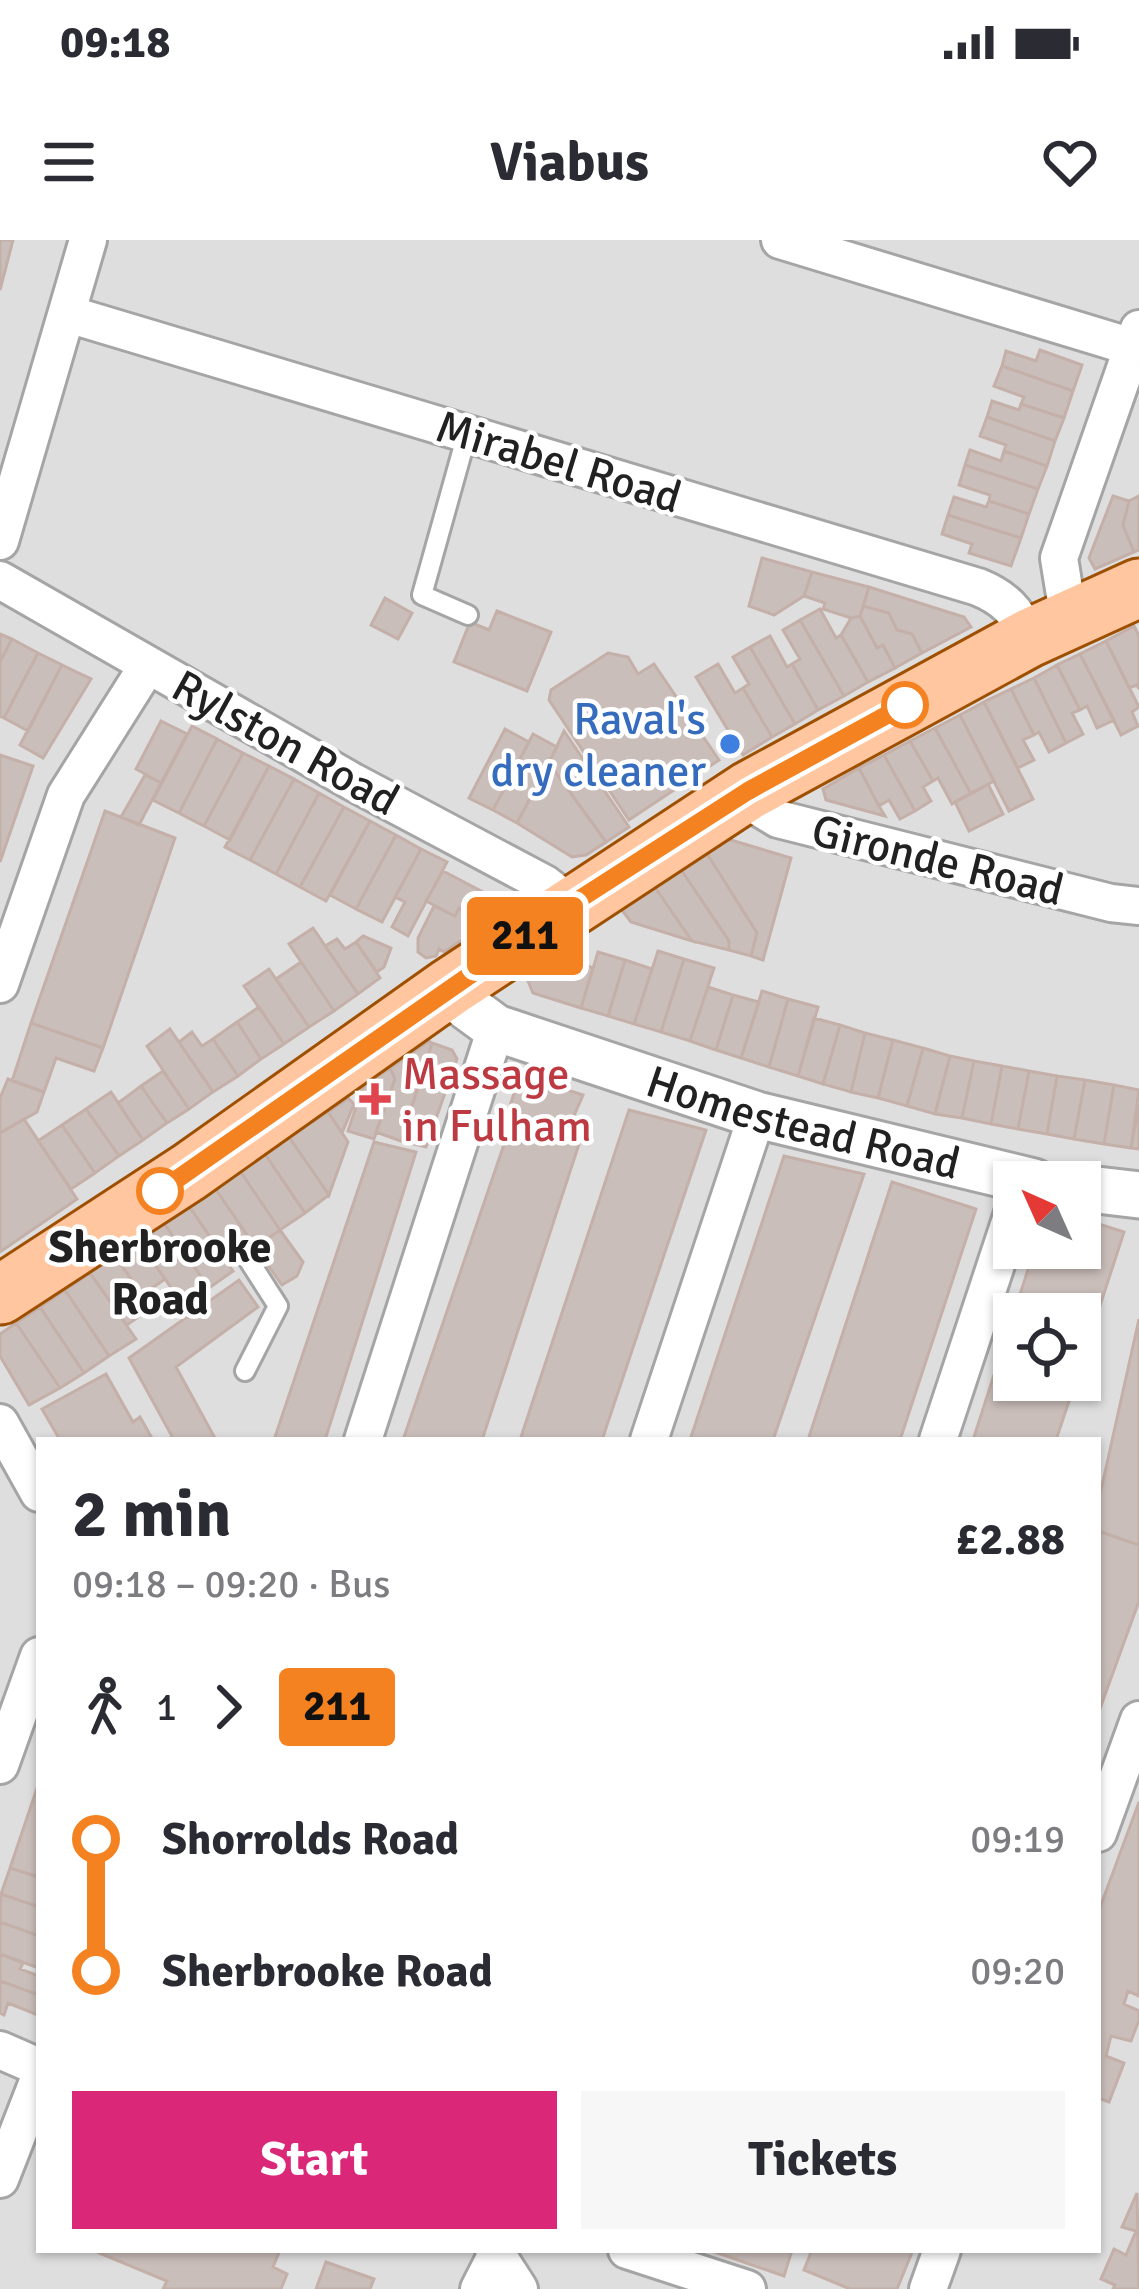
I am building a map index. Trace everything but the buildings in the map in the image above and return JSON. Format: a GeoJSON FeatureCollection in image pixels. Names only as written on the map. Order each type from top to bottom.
{"type":"FeatureCollection","features":[{"type":"Feature","properties":{"kind":"main road"},"geometry":{"type":"LineString","coordinates":[[0,1295],[196,1182],[450,987],[748,791],[1053,627],[1139,588]]}},
{"type":"Feature","properties":{"kind":"street"},"geometry":{"type":"LineString","coordinates":[[0,541],[88,240]]}},
{"type":"Feature","properties":{"kind":"street"},"geometry":{"type":"LineString","coordinates":[[780,240],[1136,338],[1059,558],[1065,595],[1053,627]]}},
{"type":"Feature","properties":{"kind":"street","name":"Mirabel Road"},"geometry":{"type":"LineString","coordinates":[[68,314],[978,587],[1000,596],[1018,614],[1053,627]]}},
{"type":"Feature","properties":{"kind":"street","name":"Rylston Road"},"geometry":{"type":"LineString","coordinates":[[0,580],[353,782],[545,884],[572,904]]}},
{"type":"Feature","properties":{"kind":"street"},"geometry":{"type":"LineString","coordinates":[[0,985],[66,795],[148,665]]}},
{"type":"Feature","properties":{"kind":"street","name":"Gironde Road"},"geometry":{"type":"LineString","coordinates":[[748,791],[760,808],[778,819],[1111,903],[1139,906]]}},
{"type":"Feature","properties":{"kind":"street","name":"Homestead Road"},"geometry":{"type":"LineString","coordinates":[[450,987],[496,1028],[757,1115],[993,1173]]}},
{"type":"Feature","properties":{"kind":"street"},"geometry":{"type":"LineString","coordinates":[[365,1437],[496,1028]]}},
{"type":"Feature","properties":{"kind":"street"},"geometry":{"type":"LineString","coordinates":[[650,1437],[757,1115]]}},
{"type":"Feature","properties":{"kind":"street"},"geometry":{"type":"LineString","coordinates":[[1101,1190],[1139,1195]]}},
{"type":"Feature","properties":{"kind":"street"},"geometry":{"type":"LineString","coordinates":[[939,1437],[995,1269]]}},
{"type":"Feature","properties":{"kind":"street"},"geometry":{"type":"LineString","coordinates":[[0,1423],[36,1488]]}},
{"type":"Feature","properties":{"kind":"street"},"geometry":{"type":"LineString","coordinates":[[0,1765],[36,1664]]}},
{"type":"Feature","properties":{"kind":"street"},"geometry":{"type":"LineString","coordinates":[[1101,1824],[1139,1720]]}},
{"type":"Feature","properties":{"kind":"street"},"geometry":{"type":"LineString","coordinates":[[0,2050],[36,2066]]}},
{"type":"Feature","properties":{"kind":"street"},"geometry":{"type":"LineString","coordinates":[[0,2179],[36,2087]]}},
{"type":"Feature","properties":{"kind":"street"},"geometry":{"type":"LineString","coordinates":[[479,2289],[495,2253]]}},
{"type":"Feature","properties":{"kind":"street"},"geometry":{"type":"LineString","coordinates":[[498,2253],[519,2289]]}},
{"type":"Feature","properties":{"kind":"street"},"geometry":{"type":"LineString","coordinates":[[928,2289],[941,2253]]}},
{"type":"Feature","properties":{"kind":"street"},"geometry":{"type":"LineString","coordinates":[[668,2256],[747,2289]]}},
{"type":"Feature","properties":{"kind":"lane"},"geometry":{"type":"LineString","coordinates":[[467,434],[422,595],[468,615]]}},
{"type":"Feature","properties":{"kind":"lane"},"geometry":{"type":"LineString","coordinates":[[245,1371],[278,1306],[246,1256]]}},
{"type":"Feature","properties":{"kind":"shaded area"},"geometry":{"type":"Polygon","coordinates":[[[0,240],[1139,240],[1139,2289],[0,2289],[0,240]]]}},
{"type":"Feature","properties":{"kind":"bus line","name":"211"},"geometry":{"type":"LineString","coordinates":[[160,1191],[572,904],[748,791],[905,705]]}},
{"type":"Feature","properties":{"kind":"place","name":"Raval's dry cleaner"},"geometry":{"type":"Point","coordinates":[730,744]}},
{"type":"Feature","properties":{"kind":"place","name":"Massage in Fulham"},"geometry":{"type":"Point","coordinates":[375,1099]}},
{"type":"Feature","properties":{"kind":"place","name":"Sherbrooke Road"},"geometry":{"type":"Point","coordinates":[160,1191]}}]}
